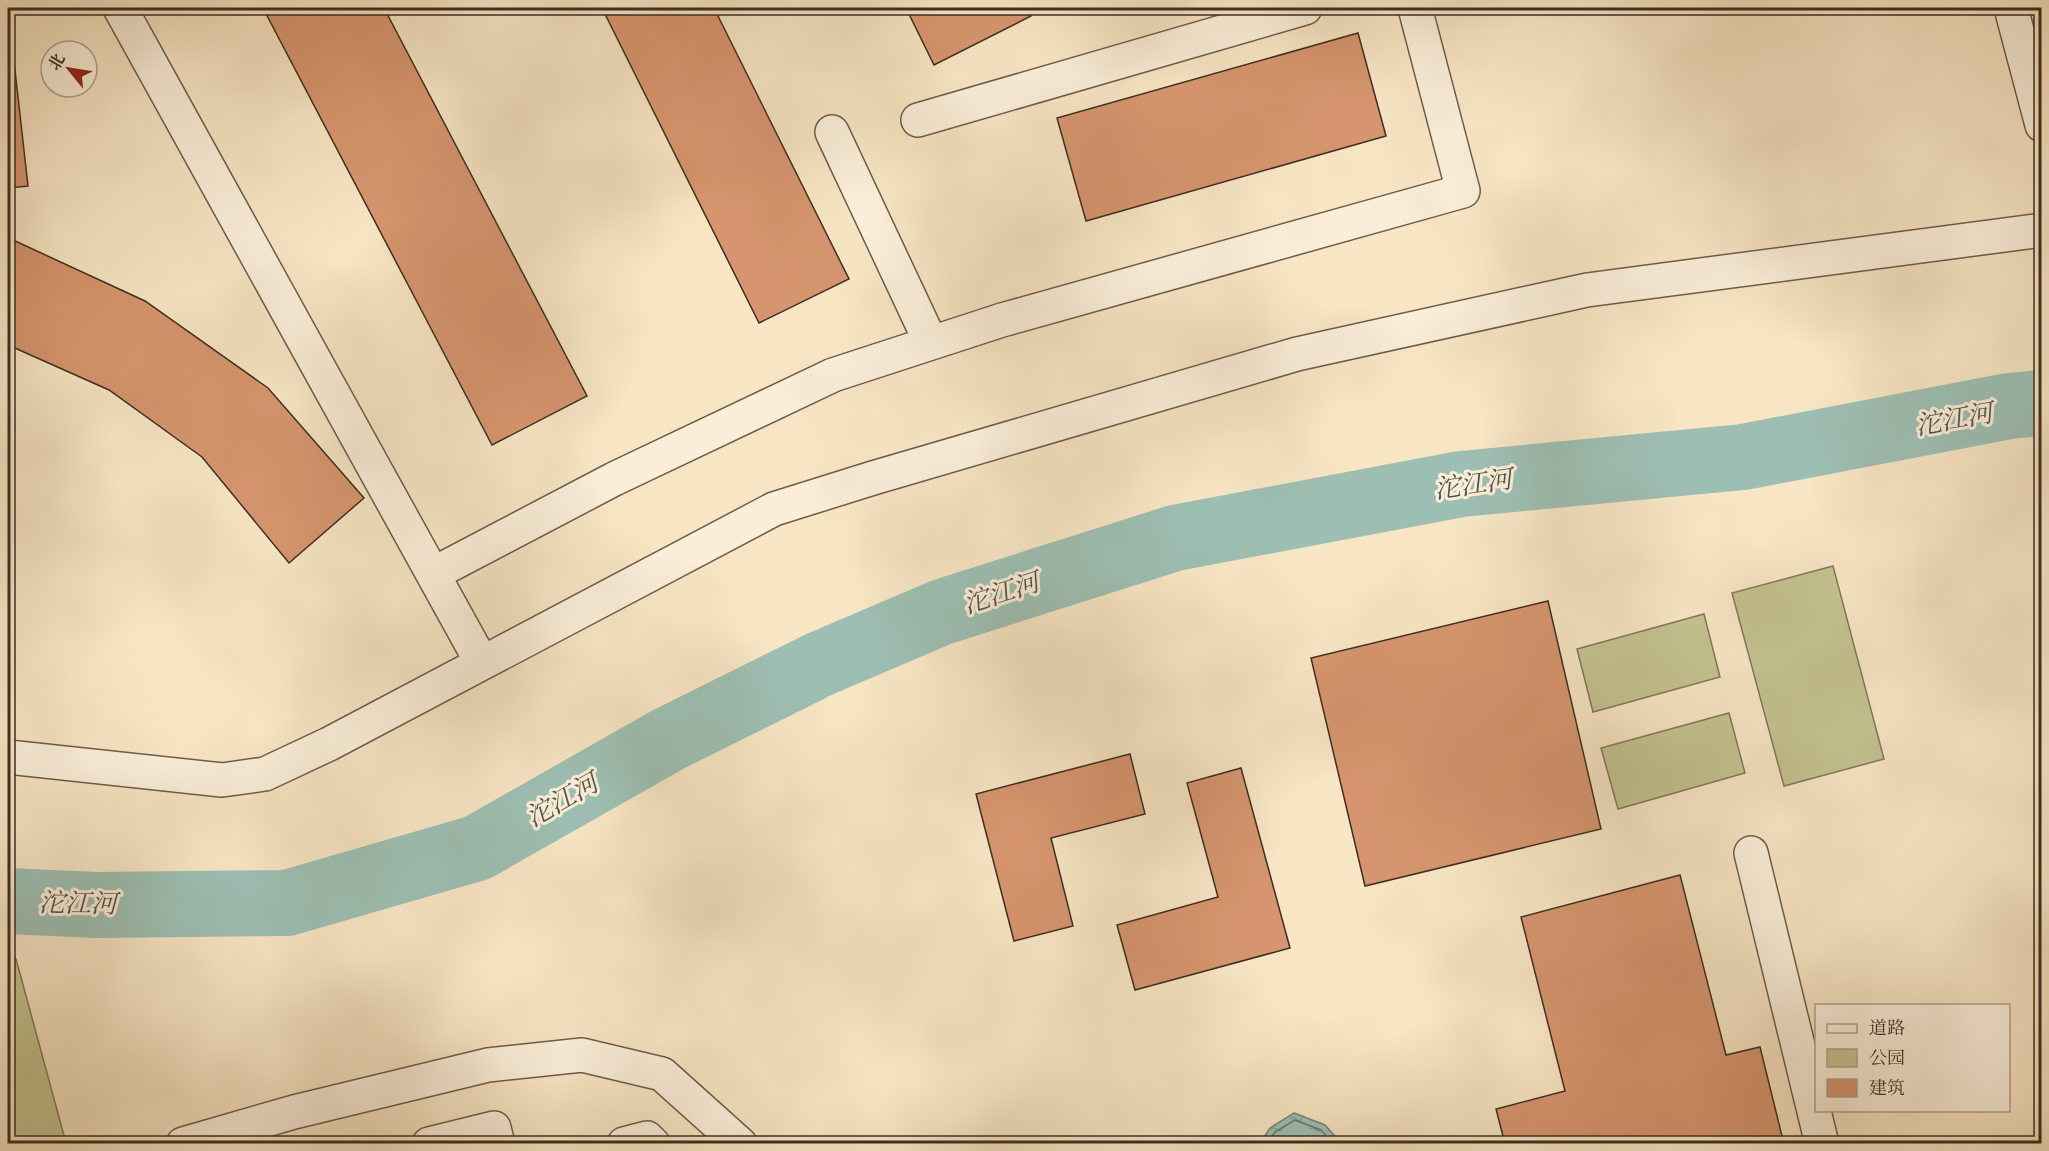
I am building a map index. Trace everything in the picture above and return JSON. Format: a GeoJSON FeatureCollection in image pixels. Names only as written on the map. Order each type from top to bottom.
{"type":"FeatureCollection","features":[{"type":"Feature","properties":{"kind":"street"},"geometry":{"type":"LineString","coordinates":[[120,8],[482,663]]}},
{"type":"Feature","properties":{"kind":"street"},"geometry":{"type":"LineString","coordinates":[[918,120],[1305,8]]}},
{"type":"Feature","properties":{"kind":"street"},"geometry":{"type":"LineString","coordinates":[[433,574],[614,479],[834,375],[1014,317],[1463,191],[1415,8]]}},
{"type":"Feature","properties":{"kind":"street"},"geometry":{"type":"LineString","coordinates":[[2012,8],[2042,124]]}},
{"type":"Feature","properties":{"kind":"street"},"geometry":{"type":"LineString","coordinates":[[832,132],[931,343]]}},
{"type":"Feature","properties":{"kind":"street"},"geometry":{"type":"LineString","coordinates":[[8,757],[222,780],[265,774],[329,744],[774,509],[873,478],[1298,354],[1587,290],[2042,230]]}},
{"type":"Feature","properties":{"kind":"street"},"geometry":{"type":"LineString","coordinates":[[1750,853],[1822,1143]]}},
{"type":"Feature","properties":{"kind":"street"},"geometry":{"type":"LineString","coordinates":[[183,1143],[294,1112],[488,1065],[582,1055],[662,1074],[740,1143]]}},
{"type":"Feature","properties":{"kind":"street"},"geometry":{"type":"LineString","coordinates":[[429,1143],[494,1128],[498,1143]]}},
{"type":"Feature","properties":{"kind":"street"},"geometry":{"type":"LineString","coordinates":[[624,1143],[647,1138],[653,1143]]}},
{"type":"Feature","properties":{"kind":"green space"},"geometry":{"type":"Polygon","coordinates":[[[1833,566],[1884,759],[1784,786],[1732,593],[1833,566]]]}},
{"type":"Feature","properties":{"kind":"green space"},"geometry":{"type":"Polygon","coordinates":[[[1704,614],[1720,677],[1593,712],[1577,649],[1704,614]]]}},
{"type":"Feature","properties":{"kind":"green space"},"geometry":{"type":"Polygon","coordinates":[[[1729,713],[1745,773],[1618,809],[1601,748],[1729,713]]]}},
{"type":"Feature","properties":{"kind":"green space"},"geometry":{"type":"Polygon","coordinates":[[[8,958],[16,959],[66,1143],[8,1143],[8,958]]]}},
{"type":"Feature","properties":{"kind":"water"},"geometry":{"type":"Polygon","coordinates":[[[1294,1113],[1325,1125],[1341,1143],[1260,1143],[1270,1128],[1294,1113]]]}},
{"type":"Feature","properties":{"kind":"building"},"geometry":{"type":"Polygon","coordinates":[[[8,8],[28,186],[8,188],[8,8]]]}},
{"type":"Feature","properties":{"kind":"building"},"geometry":{"type":"Polygon","coordinates":[[[263,8],[384,8],[587,396],[492,445],[263,8]]]}},
{"type":"Feature","properties":{"kind":"building"},"geometry":{"type":"Polygon","coordinates":[[[602,8],[714,8],[849,279],[759,323],[602,8]]]}},
{"type":"Feature","properties":{"kind":"building"},"geometry":{"type":"Polygon","coordinates":[[[906,8],[1027,8],[1031,16],[934,65],[906,8]]]}},
{"type":"Feature","properties":{"kind":"building"},"geometry":{"type":"Polygon","coordinates":[[[1358,33],[1386,136],[1086,221],[1057,118],[1358,33]]]}},
{"type":"Feature","properties":{"kind":"building"},"geometry":{"type":"Polygon","coordinates":[[[13,240],[145,301],[268,388],[364,498],[289,563],[202,457],[109,390],[8,345],[8,255],[13,240]]]}},
{"type":"Feature","properties":{"kind":"building"},"geometry":{"type":"Polygon","coordinates":[[[1548,601],[1601,829],[1365,886],[1311,658],[1548,601]]]}},
{"type":"Feature","properties":{"kind":"building"},"geometry":{"type":"Polygon","coordinates":[[[1130,754],[1145,814],[1051,838],[1073,926],[1014,941],[976,794],[1130,754]]]}},
{"type":"Feature","properties":{"kind":"building"},"geometry":{"type":"Polygon","coordinates":[[[1241,768],[1290,948],[1135,990],[1117,925],[1218,897],[1187,783],[1241,768]]]}},
{"type":"Feature","properties":{"kind":"building"},"geometry":{"type":"Polygon","coordinates":[[[1680,875],[1726,1055],[1760,1047],[1784,1144],[1505,1144],[1496,1109],[1565,1091],[1521,917],[1680,875]]]}},
{"type":"Feature","properties":{"kind":"waterway","name":"沱江河"},"geometry":{"type":"LineString","coordinates":[[8,901],[96,905],[287,903],[477,848],[669,739],[820,664],[942,612],[1175,538],[1461,484],[1743,457],[2009,406],[2042,403]]}}]}
